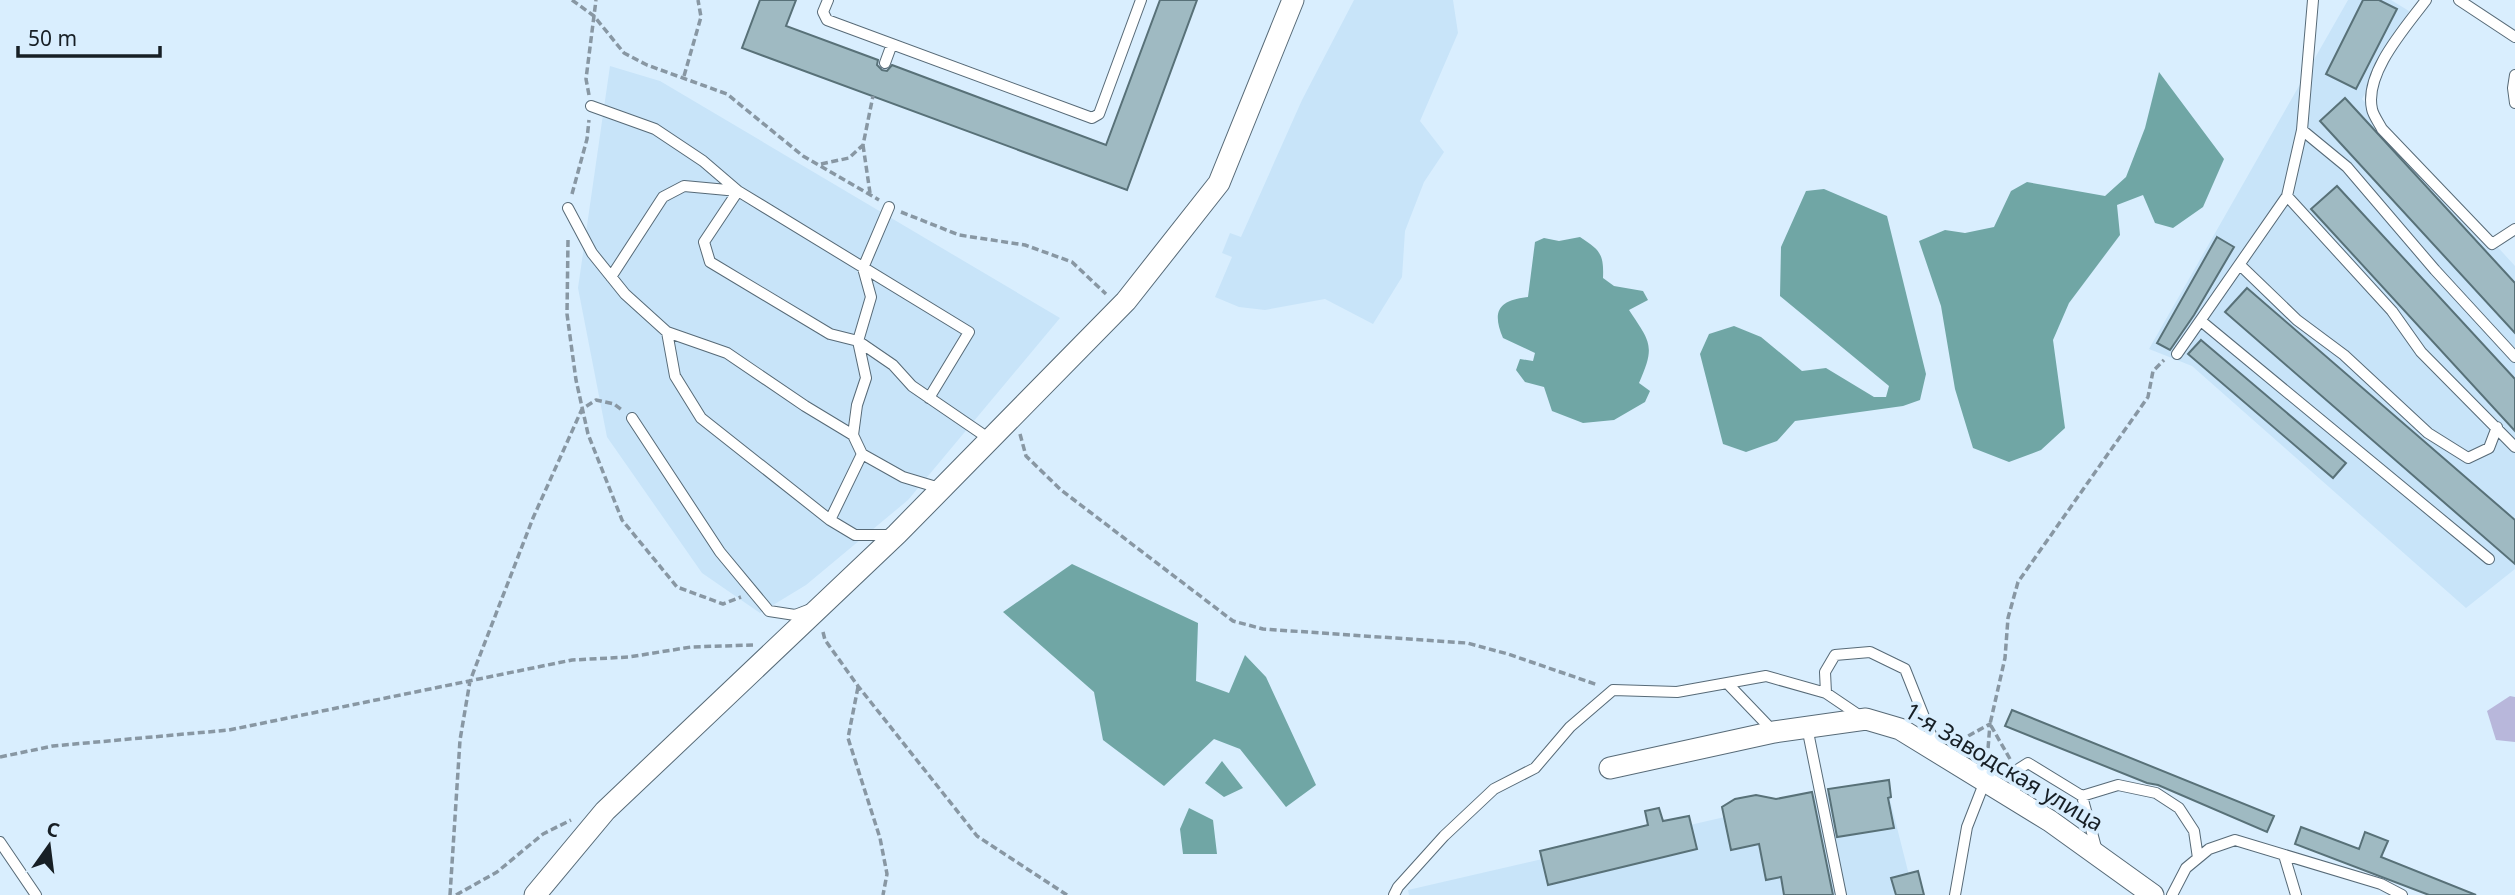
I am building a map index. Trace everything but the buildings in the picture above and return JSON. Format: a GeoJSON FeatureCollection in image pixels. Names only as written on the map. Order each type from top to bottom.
{"type":"FeatureCollection","features":[{"type":"Feature","properties":{"kind":"street"},"geometry":{"type":"LineString","coordinates":[[535,895],[605,811],[943,489],[1126,301],[1219,183],[1293,0]]}},
{"type":"Feature","properties":{"kind":"street","name":"1-я Заводская улица"},"geometry":{"type":"LineString","coordinates":[[1610,768],[1774,732],[1866,719],[1900,729],[1938,752],[2050,821],[2153,895]]}},
{"type":"Feature","properties":{"kind":"lane"},"geometry":{"type":"LineString","coordinates":[[828,0],[823,12],[827,20],[1092,118],[1099,114],[1141,0]]}},
{"type":"Feature","properties":{"kind":"lane"},"geometry":{"type":"LineString","coordinates":[[2177,354],[2287,195],[2302,130],[2313,0]]}},
{"type":"Feature","properties":{"kind":"lane"},"geometry":{"type":"LineString","coordinates":[[2426,0],[2385,55],[2373,86],[2372,109],[2382,129],[2492,244],[2515,229]]}},
{"type":"Feature","properties":{"kind":"lane"},"geometry":{"type":"LineString","coordinates":[[2459,0],[2515,37]]}},
{"type":"Feature","properties":{"kind":"lane"},"geometry":{"type":"LineString","coordinates":[[885,63],[892,44]]}},
{"type":"Feature","properties":{"kind":"lane"},"geometry":{"type":"LineString","coordinates":[[2515,75],[2515,103]]}},
{"type":"Feature","properties":{"kind":"lane"},"geometry":{"type":"LineString","coordinates":[[591,106],[655,130],[703,161],[738,191],[969,332],[929,398]]}},
{"type":"Feature","properties":{"kind":"lane"},"geometry":{"type":"LineString","coordinates":[[2302,130],[2347,167],[2435,270],[2515,357]]}},
{"type":"Feature","properties":{"kind":"lane"},"geometry":{"type":"LineString","coordinates":[[611,277],[663,197],[684,186],[738,191]]}},
{"type":"Feature","properties":{"kind":"lane"},"geometry":{"type":"LineString","coordinates":[[738,191],[704,243],[710,262],[830,334],[858,341],[893,365],[912,386],[990,440]]}},
{"type":"Feature","properties":{"kind":"lane"},"geometry":{"type":"LineString","coordinates":[[2287,195],[2392,311],[2421,352],[2515,447]]}},
{"type":"Feature","properties":{"kind":"lane"},"geometry":{"type":"LineString","coordinates":[[889,207],[863,268],[871,297],[858,341],[866,378],[857,405],[853,435],[862,454],[903,477],[943,489]]}},
{"type":"Feature","properties":{"kind":"lane"},"geometry":{"type":"LineString","coordinates":[[568,208],[592,253],[611,277],[625,294],[667,332],[727,353],[853,435]]}},
{"type":"Feature","properties":{"kind":"lane"},"geometry":{"type":"LineString","coordinates":[[2240,265],[2297,320],[2344,355],[2428,433],[2468,458],[2489,448],[2497,427]]}},
{"type":"Feature","properties":{"kind":"lane"},"geometry":{"type":"LineString","coordinates":[[2201,321],[2489,559]]}},
{"type":"Feature","properties":{"kind":"lane"},"geometry":{"type":"LineString","coordinates":[[667,332],[675,376],[701,418],[830,520],[855,535],[897,534]]}},
{"type":"Feature","properties":{"kind":"lane"},"geometry":{"type":"LineString","coordinates":[[632,418],[720,552],[769,611],[795,615],[823,603]]}},
{"type":"Feature","properties":{"kind":"lane"},"geometry":{"type":"LineString","coordinates":[[830,520],[862,454]]}},
{"type":"Feature","properties":{"kind":"lane"},"geometry":{"type":"LineString","coordinates":[[1826,694],[1825,672],[1835,655],[1870,652],[1905,669],[1938,752]]}},
{"type":"Feature","properties":{"kind":"lane"},"geometry":{"type":"LineString","coordinates":[[1394,895],[1398,887],[1444,836],[1494,789],[1535,768],[1570,727],[1613,690],[1677,692],[1766,676],[1826,694],[1866,719]]}},
{"type":"Feature","properties":{"kind":"lane"},"geometry":{"type":"LineString","coordinates":[[1728,684],[1774,732]]}},
{"type":"Feature","properties":{"kind":"lane"},"geometry":{"type":"LineString","coordinates":[[1807,727],[1841,895]]}},
{"type":"Feature","properties":{"kind":"lane"},"geometry":{"type":"LineString","coordinates":[[2014,799],[2017,770],[2028,763],[2082,796],[2098,856]]}},
{"type":"Feature","properties":{"kind":"lane"},"geometry":{"type":"LineString","coordinates":[[1955,895],[1967,827],[1985,781]]}},
{"type":"Feature","properties":{"kind":"lane"},"geometry":{"type":"LineString","coordinates":[[2082,796],[2118,785],[2156,793],[2179,808],[2194,831],[2198,858]]}},
{"type":"Feature","properties":{"kind":"lane"},"geometry":{"type":"LineString","coordinates":[[2172,895],[2186,868],[2209,849],[2235,840],[2381,884],[2402,895]]}},
{"type":"Feature","properties":{"kind":"lane"},"geometry":{"type":"LineString","coordinates":[[0,842],[36,895]]}},
{"type":"Feature","properties":{"kind":"lane"},"geometry":{"type":"LineString","coordinates":[[2284,855],[2296,895]]}},
{"type":"Feature","properties":{"kind":"path"},"geometry":{"type":"LineString","coordinates":[[572,0],[594,16],[624,53],[647,65],[727,94],[803,156],[870,193],[889,207],[959,235],[1025,245],[1072,262],[1102,293],[1126,301]]}},
{"type":"Feature","properties":{"kind":"path"},"geometry":{"type":"LineString","coordinates":[[596,0],[586,79],[591,106],[587,139],[568,208],[567,314],[576,380],[588,434],[622,520],[677,587],[723,604],[754,593]]}},
{"type":"Feature","properties":{"kind":"path"},"geometry":{"type":"LineString","coordinates":[[684,77],[701,17],[698,0]]}},
{"type":"Feature","properties":{"kind":"path"},"geometry":{"type":"LineString","coordinates":[[870,193],[863,145],[873,96]]}},
{"type":"Feature","properties":{"kind":"path"},"geometry":{"type":"LineString","coordinates":[[819,165],[849,158],[863,145]]}},
{"type":"Feature","properties":{"kind":"path"},"geometry":{"type":"LineString","coordinates":[[1985,781],[1990,724],[2005,658],[2008,618],[2018,582],[2148,397],[2153,371],[2160,362],[2177,354]]}},
{"type":"Feature","properties":{"kind":"path"},"geometry":{"type":"LineString","coordinates":[[450,895],[460,740],[470,681],[533,518],[582,409],[596,400],[614,404],[632,418]]}},
{"type":"Feature","properties":{"kind":"path"},"geometry":{"type":"LineString","coordinates":[[1015,416],[1026,456],[1061,490],[1233,621],[1263,629],[1467,643],[1613,690]]}},
{"type":"Feature","properties":{"kind":"path"},"geometry":{"type":"LineString","coordinates":[[823,603],[820,624],[825,640],[858,686],[977,835],[1066,895]]}},
{"type":"Feature","properties":{"kind":"path"},"geometry":{"type":"LineString","coordinates":[[0,757],[53,746],[229,730],[572,660],[629,657],[691,647],[780,644]]}},
{"type":"Feature","properties":{"kind":"path"},"geometry":{"type":"LineString","coordinates":[[858,686],[848,738],[880,838],[887,874],[883,895]]}},
{"type":"Feature","properties":{"kind":"path"},"geometry":{"type":"LineString","coordinates":[[1938,752],[1990,724]]}},
{"type":"Feature","properties":{"kind":"path"},"geometry":{"type":"LineString","coordinates":[[1990,724],[2017,770]]}},
{"type":"Feature","properties":{"kind":"path"},"geometry":{"type":"LineString","coordinates":[[456,895],[497,872],[543,834],[586,813],[605,811]]}},
{"type":"Feature","properties":{"kind":"shaded area"},"geometry":{"type":"Polygon","coordinates":[[[1354,0],[1453,0],[1458,33],[1420,121],[1444,152],[1424,182],[1405,231],[1402,277],[1373,324],[1325,299],[1265,310],[1239,307],[1215,297],[1232,257],[1222,253],[1230,233],[1241,237],[1302,100],[1354,0]]]}},
{"type":"Feature","properties":{"kind":"shaded area"},"geometry":{"type":"Polygon","coordinates":[[[2348,0],[2391,0],[2409,11],[2362,99],[2515,266],[2515,569],[2466,608],[2192,366],[2149,349],[2348,0]]]}},
{"type":"Feature","properties":{"kind":"shaded area"},"geometry":{"type":"Polygon","coordinates":[[[610,66],[660,81],[1060,318],[908,500],[806,585],[760,613],[702,573],[607,437],[578,288],[610,66]]]}},
{"type":"Feature","properties":{"kind":"shaded area"},"geometry":{"type":"Polygon","coordinates":[[[2159,72],[2224,159],[2203,207],[2173,228],[2155,223],[2143,195],[2117,205],[2120,235],[2069,303],[2053,340],[2065,428],[2041,450],[2009,462],[1973,448],[1955,389],[1941,306],[1919,241],[1945,230],[1965,233],[1994,227],[2011,191],[2027,182],[2105,196],[2126,177],[2145,128],[2159,72]]]}},
{"type":"Feature","properties":{"kind":"shaded area"},"geometry":{"type":"Polygon","coordinates":[[[1824,189],[1887,216],[1926,374],[1920,400],[1903,406],[1795,421],[1777,441],[1746,452],[1723,444],[1700,354],[1709,334],[1734,326],[1761,337],[1802,371],[1826,368],[1874,397],[1886,397],[1889,386],[1780,296],[1781,247],[1806,191],[1824,189]]]}},
{"type":"Feature","properties":{"kind":"shaded area"},"geometry":{"type":"Polygon","coordinates":[[[1580,237],[1599,253],[1603,263],[1603,278],[1614,286],[1643,291],[1648,300],[1629,310],[1648,344],[1648,360],[1639,383],[1650,391],[1645,402],[1614,420],[1583,423],[1552,411],[1544,387],[1525,382],[1516,370],[1520,359],[1533,361],[1535,353],[1503,338],[1499,328],[1500,308],[1518,298],[1528,297],[1535,242],[1544,238],[1559,241],[1580,237]]]}},
{"type":"Feature","properties":{"kind":"shaded area"},"geometry":{"type":"Polygon","coordinates":[[[1072,564],[1198,623],[1196,681],[1229,693],[1245,655],[1266,677],[1316,785],[1286,807],[1240,749],[1214,739],[1164,786],[1103,740],[1094,692],[1003,612],[1072,564]]]}},
{"type":"Feature","properties":{"kind":"shaded area"},"geometry":{"type":"Polygon","coordinates":[[[2510,696],[2515,697],[2515,742],[2496,740],[2487,711],[2510,696]]]}},
{"type":"Feature","properties":{"kind":"shaded area"},"geometry":{"type":"Polygon","coordinates":[[[1222,761],[1243,788],[1224,797],[1205,783],[1222,761]]]}},
{"type":"Feature","properties":{"kind":"shaded area"},"geometry":{"type":"Polygon","coordinates":[[[1885,780],[1914,895],[1409,895],[1408,890],[1885,780]]]}},
{"type":"Feature","properties":{"kind":"shaded area"},"geometry":{"type":"Polygon","coordinates":[[[1189,808],[1213,820],[1217,854],[1183,854],[1180,829],[1189,808]]]}}]}
